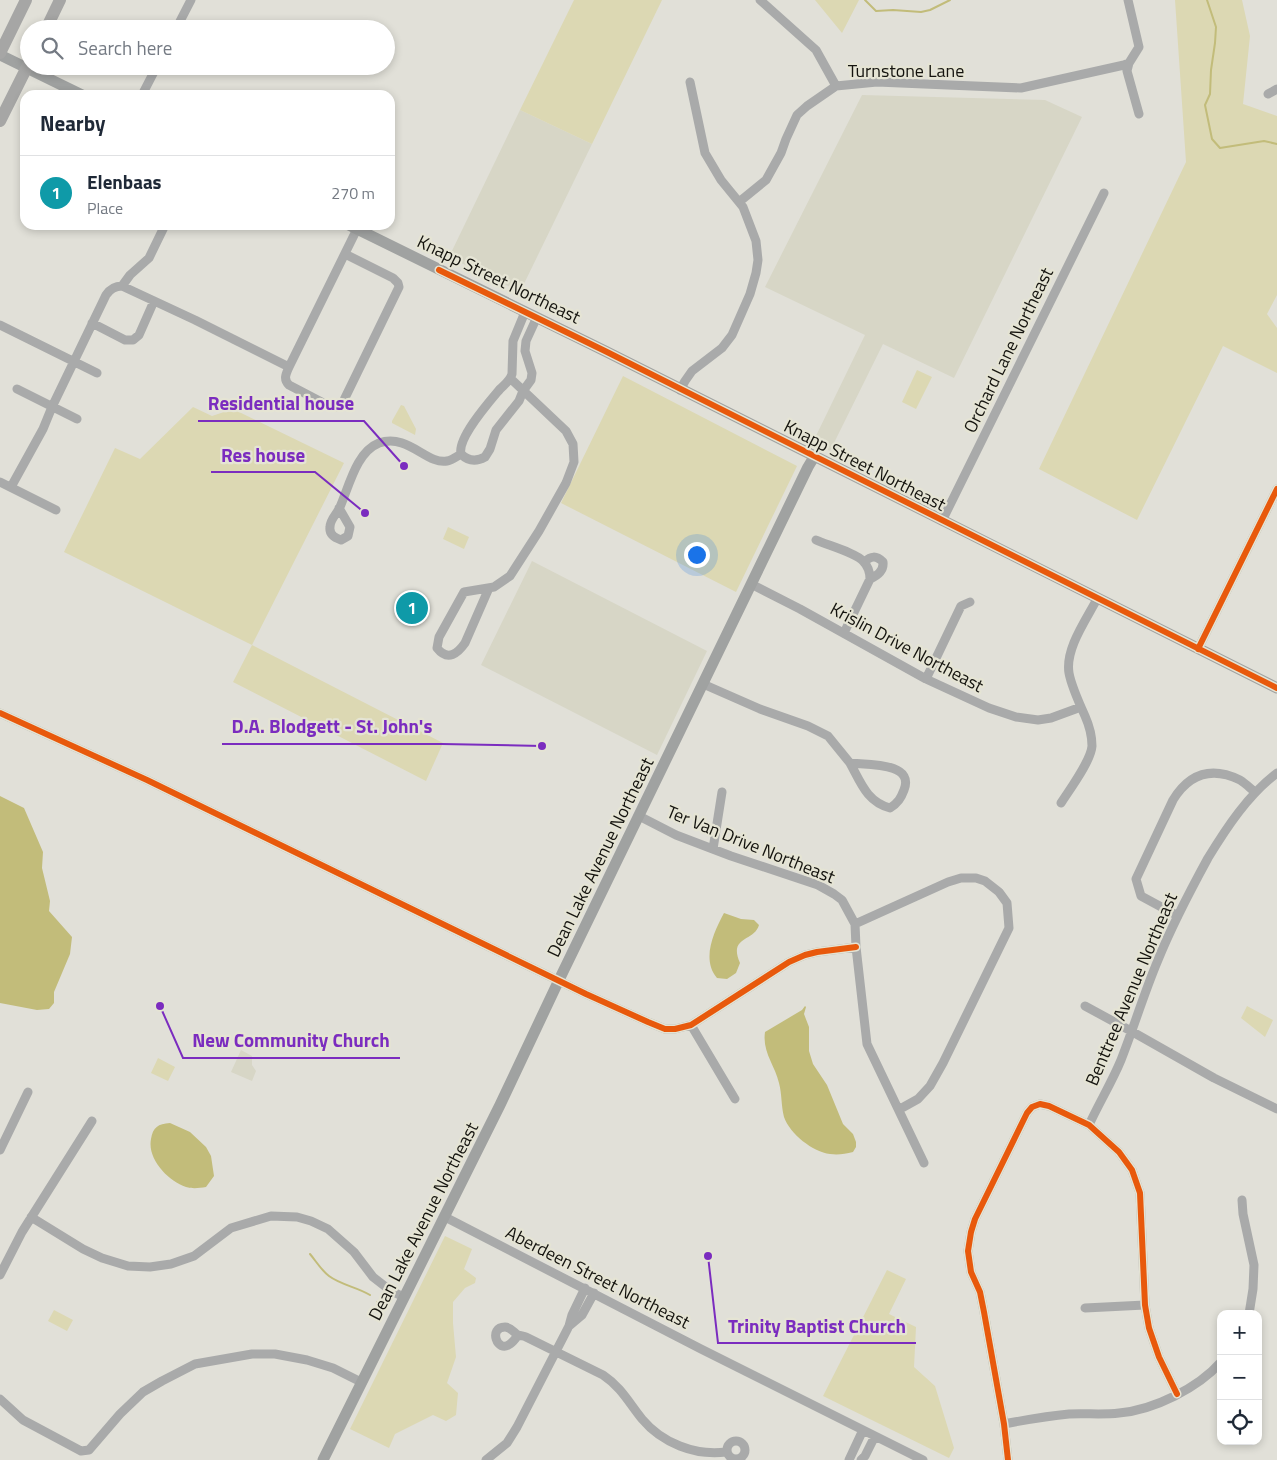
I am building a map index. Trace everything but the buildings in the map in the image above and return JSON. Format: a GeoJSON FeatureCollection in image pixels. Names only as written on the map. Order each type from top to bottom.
{"type":"FeatureCollection","features":[{"type":"Feature","properties":{"kind":"highway"},"geometry":{"type":"LineString","coordinates":[[0,54],[26,0]]}},
{"type":"Feature","properties":{"kind":"highway"},"geometry":{"type":"LineString","coordinates":[[50,20],[60,0]]}},
{"type":"Feature","properties":{"kind":"highway"},"geometry":{"type":"LineString","coordinates":[[0,120],[23,75]]}},
{"type":"Feature","properties":{"kind":"main road"},"geometry":{"type":"LineString","coordinates":[[0,54],[20,64]]}},
{"type":"Feature","properties":{"kind":"main road"},"geometry":{"type":"LineString","coordinates":[[41,75],[72,90]]}},
{"type":"Feature","properties":{"kind":"main road","name":"Knapp Street Northeast"},"geometry":{"type":"LineString","coordinates":[[359,230],[1277,688]]}},
{"type":"Feature","properties":{"kind":"main road","name":"Dean Lake Avenue Northeast"},"geometry":{"type":"LineString","coordinates":[[323,1460],[500,1106],[559,980],[814,457]]}},
{"type":"Feature","properties":{"kind":"street"},"geometry":{"type":"LineString","coordinates":[[181,20],[191,0]]}},
{"type":"Feature","properties":{"kind":"street"},"geometry":{"type":"LineString","coordinates":[[760,0],[816,50],[836,86]]}},
{"type":"Feature","properties":{"kind":"street"},"geometry":{"type":"LineString","coordinates":[[1128,0],[1139,47],[1129,63],[1127,71],[1139,114]]}},
{"type":"Feature","properties":{"kind":"street","name":"Turnstone Lane"},"geometry":{"type":"LineString","coordinates":[[739,202],[766,180],[781,153],[797,115],[836,86],[877,82],[1021,88],[1129,63]]}},
{"type":"Feature","properties":{"kind":"street"},"geometry":{"type":"LineString","coordinates":[[145,90],[152,75]]}},
{"type":"Feature","properties":{"kind":"street"},"geometry":{"type":"LineString","coordinates":[[680,390],[692,371],[722,348],[732,335],[750,294],[758,260],[756,241],[743,207],[721,180],[705,153],[690,82]]}},
{"type":"Feature","properties":{"kind":"street"},"geometry":{"type":"LineString","coordinates":[[1268,94],[1277,89]]}},
{"type":"Feature","properties":{"kind":"street","name":"Orchard Lane Northeast"},"geometry":{"type":"LineString","coordinates":[[942,521],[1104,193]]}},
{"type":"Feature","properties":{"kind":"street"},"geometry":{"type":"LineString","coordinates":[[122,286],[130,275],[148,258],[162,230]]}},
{"type":"Feature","properties":{"kind":"street"},"geometry":{"type":"LineString","coordinates":[[345,254],[393,278],[399,285],[342,404],[338,407],[331,406],[289,385],[286,382],[285,376],[345,254],[352,230]]}},
{"type":"Feature","properties":{"kind":"street"},"geometry":{"type":"LineString","coordinates":[[11,487],[43,429],[108,292],[115,287],[122,286],[289,367]]}},
{"type":"Feature","properties":{"kind":"street"},"geometry":{"type":"LineString","coordinates":[[92,323],[125,340],[133,340],[139,335],[154,301]]}},
{"type":"Feature","properties":{"kind":"street"},"geometry":{"type":"LineString","coordinates":[[525,312],[513,342],[511,379],[479,414],[462,442],[460,450],[465,458],[473,460],[485,457],[490,449],[496,430],[519,401],[529,384],[532,377],[525,351],[526,341],[538,318]]}},
{"type":"Feature","properties":{"kind":"street"},"geometry":{"type":"LineString","coordinates":[[0,325],[97,373]]}},
{"type":"Feature","properties":{"kind":"street"},"geometry":{"type":"LineString","coordinates":[[490,588],[466,643],[455,655],[446,655],[441,652],[437,648],[439,637],[464,592],[490,588],[510,576],[539,531],[566,483],[574,462],[573,444],[566,431],[511,379]]}},
{"type":"Feature","properties":{"kind":"street"},"geometry":{"type":"LineString","coordinates":[[17,389],[77,419]]}},
{"type":"Feature","properties":{"kind":"street"},"geometry":{"type":"LineString","coordinates":[[339,508],[349,481],[363,456],[372,447],[380,443],[401,442],[444,461],[461,454]]}},
{"type":"Feature","properties":{"kind":"street"},"geometry":{"type":"LineString","coordinates":[[0,482],[56,510]]}},
{"type":"Feature","properties":{"kind":"street"},"geometry":{"type":"LineString","coordinates":[[1198,649],[1277,489]]}},
{"type":"Feature","properties":{"kind":"street"},"geometry":{"type":"LineString","coordinates":[[816,540],[856,556],[864,562],[870,573],[870,579],[844,633]]}},
{"type":"Feature","properties":{"kind":"street"},"geometry":{"type":"LineString","coordinates":[[864,562],[873,556],[883,562],[881,571],[877,576],[870,579]]}},
{"type":"Feature","properties":{"kind":"street","name":"Krislin Drive Northeast"},"geometry":{"type":"LineString","coordinates":[[752,584],[926,679],[989,708],[1016,718],[1038,720],[1052,718],[1081,707]]}},
{"type":"Feature","properties":{"kind":"street"},"geometry":{"type":"LineString","coordinates":[[1061,803],[1083,768],[1092,747],[1090,728],[1069,672],[1071,650],[1097,599]]}},
{"type":"Feature","properties":{"kind":"street"},"geometry":{"type":"LineString","coordinates":[[926,679],[961,606],[970,602]]}},
{"type":"Feature","properties":{"kind":"street"},"geometry":{"type":"LineString","coordinates":[[703,684],[760,709],[808,726],[828,736],[850,763],[870,798],[880,805],[890,808],[898,803],[907,781],[904,775],[890,767],[850,763]]}},
{"type":"Feature","properties":{"kind":"street"},"geometry":{"type":"LineString","coordinates":[[0,713],[146,780],[595,998],[665,1029],[675,1029],[691,1025],[789,962],[805,955],[856,947]]}},
{"type":"Feature","properties":{"kind":"street"},"geometry":{"type":"LineString","coordinates":[[1178,916],[1141,896],[1136,879],[1173,800],[1180,789],[1190,780],[1199,775],[1211,773],[1226,775],[1241,781],[1255,792]]}},
{"type":"Feature","properties":{"kind":"street","name":"Benttree Avenue Northeast"},"geometry":{"type":"LineString","coordinates":[[1089,1125],[1120,1061],[1157,961],[1198,876],[1239,811],[1255,792],[1277,773]]}},
{"type":"Feature","properties":{"kind":"street"},"geometry":{"type":"LineString","coordinates":[[713,849],[722,792]]}},
{"type":"Feature","properties":{"kind":"street","name":"Ter Van Drive Northeast"},"geometry":{"type":"LineString","coordinates":[[640,816],[676,835],[818,885],[842,900],[855,924],[867,1044],[924,1163]]}},
{"type":"Feature","properties":{"kind":"street"},"geometry":{"type":"LineString","coordinates":[[855,924],[948,882],[961,878],[976,878],[986,881],[1000,892],[1007,903],[1008,928],[943,1063],[930,1086],[918,1099],[900,1110]]}},
{"type":"Feature","properties":{"kind":"street"},"geometry":{"type":"LineString","coordinates":[[1085,1006],[1214,1078],[1277,1109]]}},
{"type":"Feature","properties":{"kind":"street"},"geometry":{"type":"LineString","coordinates":[[691,1025],[735,1099]]}},
{"type":"Feature","properties":{"kind":"street"},"geometry":{"type":"LineString","coordinates":[[0,1150],[28,1092]]}},
{"type":"Feature","properties":{"kind":"street"},"geometry":{"type":"LineString","coordinates":[[1008,1460],[1004,1424],[984,1312],[980,1292],[971,1272],[968,1251],[975,1219],[1027,1112],[1032,1107],[1040,1104],[1048,1106],[1089,1125],[1119,1152],[1132,1170],[1140,1193],[1145,1305],[1149,1328],[1154,1345],[1177,1394]]}},
{"type":"Feature","properties":{"kind":"street"},"geometry":{"type":"LineString","coordinates":[[0,1275],[31,1217],[92,1121]]}},
{"type":"Feature","properties":{"kind":"street"},"geometry":{"type":"LineString","coordinates":[[1242,1200],[1243,1214],[1254,1265],[1253,1290],[1249,1310]]}},
{"type":"Feature","properties":{"kind":"street"},"geometry":{"type":"LineString","coordinates":[[31,1217],[83,1249],[102,1258],[128,1266],[150,1267],[171,1264],[194,1256],[231,1228],[271,1216],[297,1217],[328,1229],[354,1252],[373,1277],[391,1291],[404,1297]]}},
{"type":"Feature","properties":{"kind":"street","name":"Aberdeen Street Northeast"},"geometry":{"type":"LineString","coordinates":[[445,1217],[923,1460]]}},
{"type":"Feature","properties":{"kind":"street"},"geometry":{"type":"LineString","coordinates":[[486,1460],[507,1443],[517,1427],[569,1326],[572,1315],[585,1288]]}},
{"type":"Feature","properties":{"kind":"street"},"geometry":{"type":"LineString","coordinates":[[569,1326],[582,1315],[594,1293]]}},
{"type":"Feature","properties":{"kind":"street"},"geometry":{"type":"LineString","coordinates":[[1085,1308],[1145,1305]]}},
{"type":"Feature","properties":{"kind":"street"},"geometry":{"type":"LineString","coordinates":[[518,1335],[526,1337],[603,1375],[621,1390],[642,1420],[656,1433],[673,1443],[693,1451],[726,1452]]}},
{"type":"Feature","properties":{"kind":"street"},"geometry":{"type":"LineString","coordinates":[[0,1398],[23,1420],[81,1451],[89,1450],[120,1414],[143,1392],[195,1364],[252,1354],[276,1354],[333,1368],[361,1382]]}},
{"type":"Feature","properties":{"kind":"street"},"geometry":{"type":"LineString","coordinates":[[1004,1424],[1044,1416],[1121,1413],[1156,1404],[1195,1385],[1217,1366]]}},
{"type":"Feature","properties":{"kind":"street"},"geometry":{"type":"LineString","coordinates":[[849,1460],[863,1430]]}},
{"type":"Feature","properties":{"kind":"street"},"geometry":{"type":"LineString","coordinates":[[861,1460],[875,1436]]}},
{"type":"Feature","properties":{"kind":"shaded area"},"geometry":{"type":"Polygon","coordinates":[[[574,0],[662,0],[592,144],[520,110],[574,0]]]}},
{"type":"Feature","properties":{"kind":"shaded area"},"geometry":{"type":"Polygon","coordinates":[[[815,0],[859,0],[842,33],[815,0]]]}},
{"type":"Feature","properties":{"kind":"shaded area"},"geometry":{"type":"Polygon","coordinates":[[[1175,0],[1242,0],[1250,36],[1243,104],[1277,116],[1277,295],[1267,314],[1277,328],[1277,373],[1223,346],[1137,520],[1039,469],[1186,162],[1175,0]]]}},
{"type":"Feature","properties":{"kind":"shaded area"},"geometry":{"type":"Polygon","coordinates":[[[862,95],[1045,100],[1082,117],[954,378],[883,344],[830,451],[813,442],[865,335],[765,287],[862,95]]]}},
{"type":"Feature","properties":{"kind":"shaded area"},"geometry":{"type":"Polygon","coordinates":[[[520,110],[592,144],[520,292],[449,257],[520,110]]]}},
{"type":"Feature","properties":{"kind":"shaded area"},"geometry":{"type":"Polygon","coordinates":[[[917,370],[932,377],[916,409],[902,402],[917,370]]]}},
{"type":"Feature","properties":{"kind":"shaded area"},"geometry":{"type":"Polygon","coordinates":[[[623,376],[797,466],[736,592],[561,503],[623,376]]]}},
{"type":"Feature","properties":{"kind":"shaded area"},"geometry":{"type":"Polygon","coordinates":[[[401,405],[404,406],[416,429],[415,435],[392,423],[401,405]]]}},
{"type":"Feature","properties":{"kind":"shaded area"},"geometry":{"type":"Polygon","coordinates":[[[193,407],[212,416],[233,409],[344,463],[252,645],[64,552],[115,448],[140,459],[193,407]]]}},
{"type":"Feature","properties":{"kind":"shaded area"},"geometry":{"type":"Polygon","coordinates":[[[448,527],[469,537],[464,549],[443,539],[448,527]]]}},
{"type":"Feature","properties":{"kind":"shaded area"},"geometry":{"type":"Polygon","coordinates":[[[532,561],[707,651],[657,755],[481,665],[532,561]]]}},
{"type":"Feature","properties":{"kind":"shaded area"},"geometry":{"type":"Polygon","coordinates":[[[252,645],[443,743],[426,781],[233,682],[252,645]]]}},
{"type":"Feature","properties":{"kind":"shaded area"},"geometry":{"type":"Polygon","coordinates":[[[0,796],[24,808],[43,852],[42,868],[50,901],[49,911],[72,937],[70,954],[54,992],[54,1003],[49,1009],[37,1010],[0,1003],[0,796]]]}},
{"type":"Feature","properties":{"kind":"shaded area"},"geometry":{"type":"Polygon","coordinates":[[[724,913],[741,919],[754,920],[759,925],[752,934],[739,944],[737,954],[740,963],[736,973],[727,979],[717,978],[712,971],[710,962],[713,937],[724,913]]]}},
{"type":"Feature","properties":{"kind":"shaded area"},"geometry":{"type":"Polygon","coordinates":[[[805,1006],[804,1014],[809,1027],[809,1051],[813,1064],[827,1085],[843,1124],[853,1134],[856,1147],[853,1152],[833,1154],[816,1150],[791,1130],[784,1117],[779,1083],[765,1046],[765,1032],[802,1010],[805,1006]]]}},
{"type":"Feature","properties":{"kind":"shaded area"},"geometry":{"type":"Polygon","coordinates":[[[1247,1006],[1273,1020],[1265,1037],[1241,1018],[1247,1006]]]}},
{"type":"Feature","properties":{"kind":"shaded area"},"geometry":{"type":"Polygon","coordinates":[[[241,1050],[252,1056],[252,1065],[256,1071],[252,1081],[231,1072],[241,1050]]]}},
{"type":"Feature","properties":{"kind":"shaded area"},"geometry":{"type":"Polygon","coordinates":[[[158,1058],[175,1067],[168,1081],[151,1073],[158,1058]]]}},
{"type":"Feature","properties":{"kind":"shaded area"},"geometry":{"type":"Polygon","coordinates":[[[170,1123],[190,1132],[206,1147],[211,1156],[214,1176],[206,1187],[186,1187],[172,1180],[160,1168],[152,1154],[151,1139],[153,1132],[159,1125],[170,1123]]]}},
{"type":"Feature","properties":{"kind":"shaded area"},"geometry":{"type":"Polygon","coordinates":[[[445,1236],[472,1249],[464,1269],[476,1278],[475,1283],[465,1288],[453,1302],[456,1357],[447,1383],[458,1393],[456,1415],[446,1421],[433,1415],[395,1434],[389,1448],[350,1429],[445,1236]]]}},
{"type":"Feature","properties":{"kind":"shaded area"},"geometry":{"type":"Polygon","coordinates":[[[887,1270],[906,1279],[889,1314],[916,1327],[914,1367],[935,1386],[954,1448],[949,1458],[823,1396],[887,1270]]]}},
{"type":"Feature","properties":{"kind":"shaded area"},"geometry":{"type":"Polygon","coordinates":[[[54,1310],[73,1320],[67,1331],[48,1321],[54,1310]]]}},
{"type":"Feature","properties":{"kind":"waterway"},"geometry":{"type":"LineString","coordinates":[[865,0],[876,11],[921,12],[930,10],[950,0]]}},
{"type":"Feature","properties":{"kind":"waterway"},"geometry":{"type":"LineString","coordinates":[[1207,0],[1216,27],[1210,94],[1205,105],[1212,139],[1220,148],[1264,141],[1277,144]]}},
{"type":"Feature","properties":{"kind":"waterway"},"geometry":{"type":"LineString","coordinates":[[310,1254],[329,1276],[370,1295]]}},
{"type":"Feature","properties":{"kind":"waterway"},"geometry":{"type":"LineString","coordinates":[[377,1302],[386,1309]]}},
{"type":"Feature","properties":{"kind":"cycle path"},"geometry":{"type":"LineString","coordinates":[[439,270],[605,351],[1277,688]]}},
{"type":"Feature","properties":{"kind":"cycle path"},"geometry":{"type":"LineString","coordinates":[[1198,649],[1277,489]]}},
{"type":"Feature","properties":{"kind":"cycle path"},"geometry":{"type":"LineString","coordinates":[[0,713],[147,780],[586,994],[665,1029],[675,1029],[691,1025],[789,962],[805,955],[856,947]]}},
{"type":"Feature","properties":{"kind":"cycle path"},"geometry":{"type":"LineString","coordinates":[[1008,1460],[1004,1424],[984,1312],[980,1292],[971,1272],[968,1251],[975,1219],[1027,1113],[1032,1107],[1040,1104],[1049,1106],[1089,1125],[1119,1152],[1132,1170],[1140,1193],[1145,1305],[1149,1328],[1159,1357],[1177,1394]]}},
{"type":"Feature","properties":{"kind":"place","name":"Residential house"},"geometry":{"type":"Point","coordinates":[404,466]}},
{"type":"Feature","properties":{"kind":"place","name":"Res house"},"geometry":{"type":"Point","coordinates":[365,513]}},
{"type":"Feature","properties":{"kind":"place","name":"Elenbaas"},"geometry":{"type":"Point","coordinates":[412,608]}},
{"type":"Feature","properties":{"kind":"place","name":"D.A. Blodgett - St. John's"},"geometry":{"type":"Point","coordinates":[542,746]}},
{"type":"Feature","properties":{"kind":"place","name":"New Community Church"},"geometry":{"type":"Point","coordinates":[160,1006]}},
{"type":"Feature","properties":{"kind":"place","name":"Trinity Baptist Church"},"geometry":{"type":"Point","coordinates":[708,1256]}}]}
